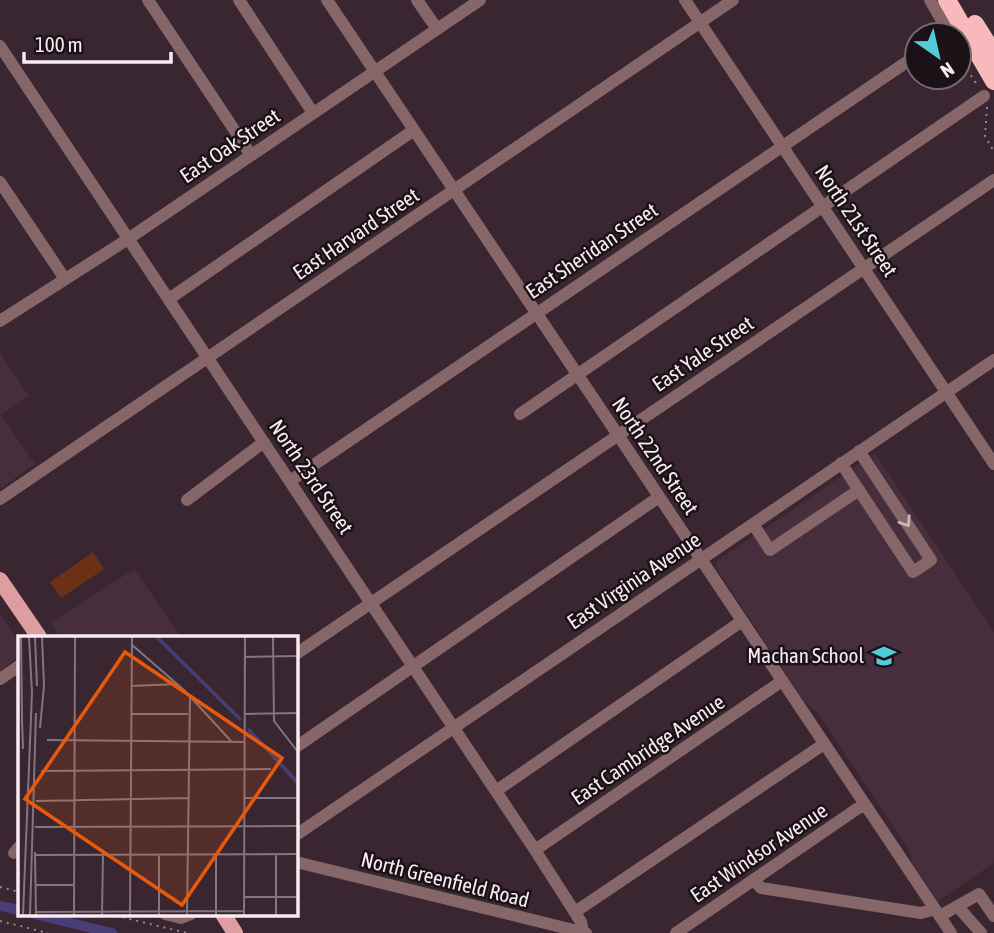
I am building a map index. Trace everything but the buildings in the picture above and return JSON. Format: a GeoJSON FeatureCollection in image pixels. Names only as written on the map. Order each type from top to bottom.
{"type":"FeatureCollection","features":[{"type":"Feature","properties":{"kind":"highway"},"geometry":{"type":"LineString","coordinates":[[947,0],[989,88]]}},
{"type":"Feature","properties":{"kind":"highway"},"geometry":{"type":"LineString","coordinates":[[960,0],[994,54]]}},
{"type":"Feature","properties":{"kind":"main road"},"geometry":{"type":"LineString","coordinates":[[0,580],[38,636]]}},
{"type":"Feature","properties":{"kind":"main road"},"geometry":{"type":"LineString","coordinates":[[224,916],[235,933]]}},
{"type":"Feature","properties":{"kind":"street"},"geometry":{"type":"LineString","coordinates":[[148,0],[251,155]]}},
{"type":"Feature","properties":{"kind":"street"},"geometry":{"type":"LineString","coordinates":[[239,0],[313,113]]}},
{"type":"Feature","properties":{"kind":"street","name":"North 22nd Street"},"geometry":{"type":"LineString","coordinates":[[327,0],[951,933]]}},
{"type":"Feature","properties":{"kind":"street"},"geometry":{"type":"LineString","coordinates":[[417,0],[437,29]]}},
{"type":"Feature","properties":{"kind":"street","name":"East Oak Street"},"geometry":{"type":"LineString","coordinates":[[1,318],[128,239],[480,0]]}},
{"type":"Feature","properties":{"kind":"street","name":"North 21st Street"},"geometry":{"type":"LineString","coordinates":[[685,0],[994,464]]}},
{"type":"Feature","properties":{"kind":"street","name":"East Harvard Street"},"geometry":{"type":"LineString","coordinates":[[0,499],[733,0]]}},
{"type":"Feature","properties":{"kind":"street"},"geometry":{"type":"LineString","coordinates":[[930,0],[941,21]]}},
{"type":"Feature","properties":{"kind":"street","name":"North 23rd Street"},"geometry":{"type":"LineString","coordinates":[[0,46],[535,849],[575,912],[584,933]]}},
{"type":"Feature","properties":{"kind":"street","name":"East Sheridan Street"},"geometry":{"type":"LineString","coordinates":[[290,481],[903,64]]}},
{"type":"Feature","properties":{"kind":"street"},"geometry":{"type":"LineString","coordinates":[[520,414],[989,88]]}},
{"type":"Feature","properties":{"kind":"street"},"geometry":{"type":"LineString","coordinates":[[169,299],[414,130]]}},
{"type":"Feature","properties":{"kind":"street","name":"East Yale Street"},"geometry":{"type":"LineString","coordinates":[[298,653],[994,180]]}},
{"type":"Feature","properties":{"kind":"street"},"geometry":{"type":"LineString","coordinates":[[0,182],[65,279]]}},
{"type":"Feature","properties":{"kind":"street","name":"East Virginia Avenue"},"geometry":{"type":"LineString","coordinates":[[298,834],[994,360]]}},
{"type":"Feature","properties":{"kind":"street"},"geometry":{"type":"LineString","coordinates":[[187,500],[264,442]]}},
{"type":"Feature","properties":{"kind":"street"},"geometry":{"type":"LineString","coordinates":[[841,463],[913,572],[931,560],[859,451]]}},
{"type":"Feature","properties":{"kind":"street"},"geometry":{"type":"LineString","coordinates":[[752,524],[770,550],[859,491]]}},
{"type":"Feature","properties":{"kind":"street"},"geometry":{"type":"LineString","coordinates":[[298,746],[659,497]]}},
{"type":"Feature","properties":{"kind":"street"},"geometry":{"type":"LineString","coordinates":[[496,791],[742,621]]}},
{"type":"Feature","properties":{"kind":"street"},"geometry":{"type":"LineString","coordinates":[[0,679],[18,667]]}},
{"type":"Feature","properties":{"kind":"street","name":"East Cambridge Avenue"},"geometry":{"type":"LineString","coordinates":[[535,849],[782,681]]}},
{"type":"Feature","properties":{"kind":"street"},"geometry":{"type":"LineString","coordinates":[[575,912],[824,744]]}},
{"type":"Feature","properties":{"kind":"street","name":"East Windsor Avenue"},"geometry":{"type":"LineString","coordinates":[[676,933],[864,804]]}},
{"type":"Feature","properties":{"kind":"street","name":"North Greenfield Road"},"geometry":{"type":"LineString","coordinates":[[298,862],[584,933]]}},
{"type":"Feature","properties":{"kind":"street"},"geometry":{"type":"LineString","coordinates":[[754,880],[761,888],[921,913],[959,908],[979,894],[994,916]]}},
{"type":"Feature","properties":{"kind":"street"},"geometry":{"type":"LineString","coordinates":[[959,908],[981,933]]}},
{"type":"Feature","properties":{"kind":"path"},"geometry":{"type":"LineString","coordinates":[[0,887],[18,892]]}},
{"type":"Feature","properties":{"kind":"path"},"geometry":{"type":"LineString","coordinates":[[117,916],[187,933]]}},
{"type":"Feature","properties":{"kind":"path"},"geometry":{"type":"LineString","coordinates":[[0,921],[48,933]]}},
{"type":"Feature","properties":{"kind":"shaded area"},"geometry":{"type":"Polygon","coordinates":[[[0,353],[29,396],[1,415],[35,464],[0,489],[0,353]]]}},
{"type":"Feature","properties":{"kind":"shaded area","name":"Machan School"},"geometry":{"type":"Polygon","coordinates":[[[875,453],[994,632],[994,863],[938,901],[913,864],[909,850],[817,712],[805,703],[715,566],[717,561],[875,453]]]}},
{"type":"Feature","properties":{"kind":"shaded area"},"geometry":{"type":"Polygon","coordinates":[[[93,552],[104,569],[61,598],[50,582],[93,552]]]}},
{"type":"Feature","properties":{"kind":"shaded area"},"geometry":{"type":"Polygon","coordinates":[[[134,569],[180,636],[59,636],[51,623],[134,569]]]}},
{"type":"Feature","properties":{"kind":"shaded area"},"geometry":{"type":"Polygon","coordinates":[[[0,614],[18,641],[18,657],[0,671],[0,614]]]}},
{"type":"Feature","properties":{"kind":"waterway"},"geometry":{"type":"LineString","coordinates":[[0,906],[18,910]]}},
{"type":"Feature","properties":{"kind":"waterway"},"geometry":{"type":"LineString","coordinates":[[42,916],[112,933]]}},
{"type":"Feature","properties":{"kind":"place","name":"Machan School"},"geometry":{"type":"Point","coordinates":[884,656]}}]}
